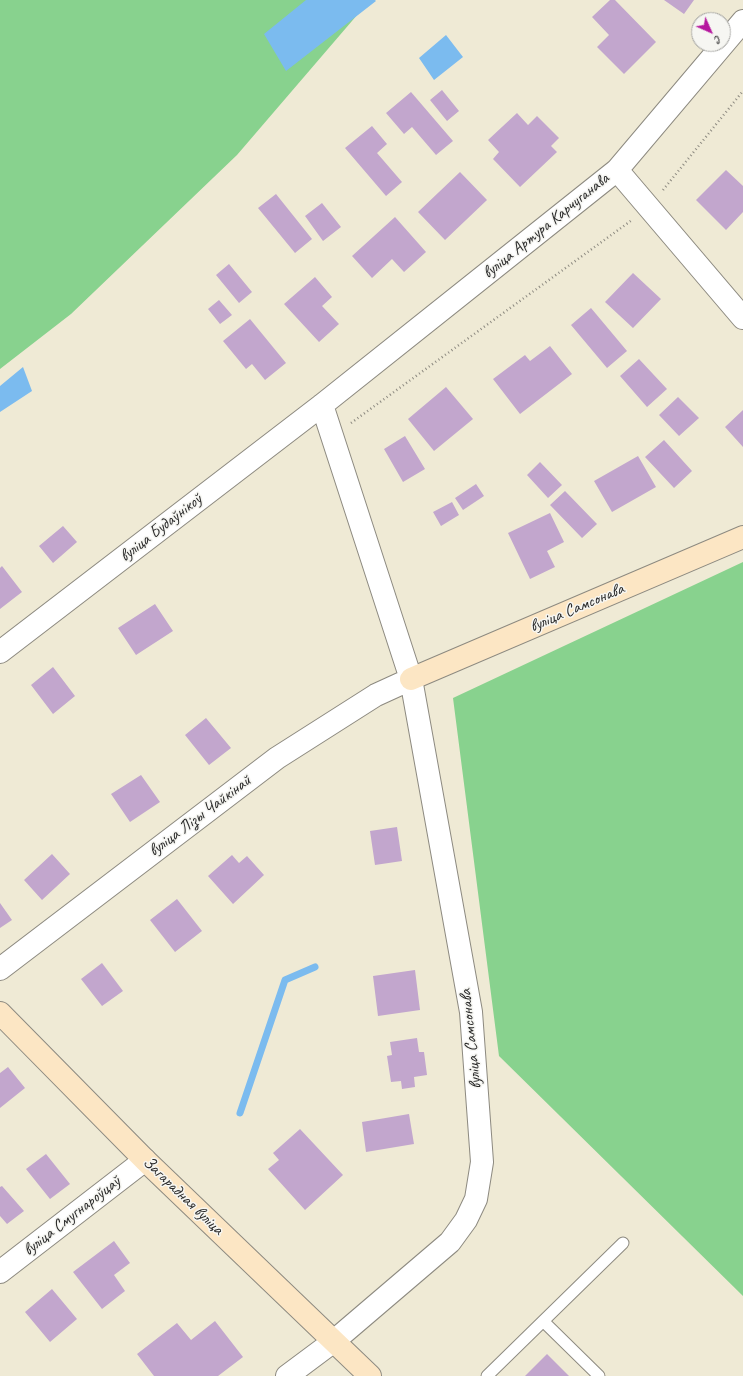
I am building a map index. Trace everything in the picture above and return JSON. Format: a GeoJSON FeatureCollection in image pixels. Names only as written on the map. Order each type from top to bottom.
{"type":"FeatureCollection","features":[{"type":"Feature","properties":{"kind":"street","name":"вуліца Артура Карчуганава"},"geometry":{"type":"LineString","coordinates":[[322,405],[617,170],[743,20]]}},
{"type":"Feature","properties":{"kind":"street"},"geometry":{"type":"LineString","coordinates":[[617,170],[743,318]]}},
{"type":"Feature","properties":{"kind":"street","name":"вуліца Самсонава"},"geometry":{"type":"LineString","coordinates":[[287,1376],[334,1341],[450,1242],[466,1220],[476,1199],[482,1162],[470,1012],[411,679],[322,405]]}},
{"type":"Feature","properties":{"kind":"street","name":"вуліца Будаўнікоў"},"geometry":{"type":"LineString","coordinates":[[0,652],[322,405]]}},
{"type":"Feature","properties":{"kind":"street","name":"вуліца Самсонава"},"geometry":{"type":"LineString","coordinates":[[411,679],[743,537]]}},
{"type":"Feature","properties":{"kind":"street","name":"вуліца Лізы Чайкінай"},"geometry":{"type":"LineString","coordinates":[[0,969],[276,758],[376,695],[411,679]]}},
{"type":"Feature","properties":{"kind":"street","name":"Загарадная вуліца"},"geometry":{"type":"LineString","coordinates":[[0,1013],[145,1160],[370,1376]]}},
{"type":"Feature","properties":{"kind":"street","name":"вуліца Смугнароўцаў"},"geometry":{"type":"LineString","coordinates":[[0,1272],[145,1160]]}},
{"type":"Feature","properties":{"kind":"lane"},"geometry":{"type":"LineString","coordinates":[[487,1376],[623,1243]]}},
{"type":"Feature","properties":{"kind":"lane"},"geometry":{"type":"LineString","coordinates":[[543,1321],[599,1376]]}},
{"type":"Feature","properties":{"kind":"path"},"geometry":{"type":"LineString","coordinates":[[332,436],[649,207],[743,91]]}},
{"type":"Feature","properties":{"kind":"green space"},"geometry":{"type":"Polygon","coordinates":[[[0,0],[370,0],[237,155],[71,314],[0,369],[0,0]]]}},
{"type":"Feature","properties":{"kind":"green space"},"geometry":{"type":"Polygon","coordinates":[[[743,562],[743,1296],[499,1056],[453,698],[743,562]]]}},
{"type":"Feature","properties":{"kind":"water"},"geometry":{"type":"Polygon","coordinates":[[[306,0],[376,1],[286,71],[264,34],[306,0]]]}},
{"type":"Feature","properties":{"kind":"water"},"geometry":{"type":"Polygon","coordinates":[[[446,35],[463,57],[434,80],[419,58],[446,35]]]}},
{"type":"Feature","properties":{"kind":"water"},"geometry":{"type":"Polygon","coordinates":[[[23,367],[32,391],[0,412],[0,386],[23,367]]]}},
{"type":"Feature","properties":{"kind":"building"},"geometry":{"type":"Polygon","coordinates":[[[610,0],[615,0],[656,42],[624,74],[597,47],[609,35],[592,17],[610,0]]]}},
{"type":"Feature","properties":{"kind":"building"},"geometry":{"type":"Polygon","coordinates":[[[664,0],[694,0],[684,14],[664,0]]]}},
{"type":"Feature","properties":{"kind":"building"},"geometry":{"type":"Polygon","coordinates":[[[442,90],[459,111],[447,121],[430,100],[442,90]]]}},
{"type":"Feature","properties":{"kind":"building"},"geometry":{"type":"Polygon","coordinates":[[[411,92],[453,141],[436,155],[412,127],[404,134],[386,113],[411,92]]]}},
{"type":"Feature","properties":{"kind":"building"},"geometry":{"type":"Polygon","coordinates":[[[517,113],[528,125],[537,116],[559,138],[551,146],[557,152],[520,187],[493,159],[499,152],[488,140],[517,113]]]}},
{"type":"Feature","properties":{"kind":"building"},"geometry":{"type":"Polygon","coordinates":[[[372,126],[387,144],[377,153],[402,182],[386,196],[345,148],[372,126]]]}},
{"type":"Feature","properties":{"kind":"building"},"geometry":{"type":"Polygon","coordinates":[[[726,170],[743,186],[743,212],[726,230],[696,200],[726,170]]]}},
{"type":"Feature","properties":{"kind":"building"},"geometry":{"type":"Polygon","coordinates":[[[460,172],[487,200],[445,240],[418,212],[460,172]]]}},
{"type":"Feature","properties":{"kind":"building"},"geometry":{"type":"Polygon","coordinates":[[[276,194],[312,239],[295,253],[258,208],[276,194]]]}},
{"type":"Feature","properties":{"kind":"building"},"geometry":{"type":"Polygon","coordinates":[[[322,203],[341,227],[323,241],[305,216],[322,203]]]}},
{"type":"Feature","properties":{"kind":"building"},"geometry":{"type":"Polygon","coordinates":[[[395,217],[426,252],[404,272],[392,259],[372,278],[352,256],[395,217]]]}},
{"type":"Feature","properties":{"kind":"building"},"geometry":{"type":"Polygon","coordinates":[[[229,264],[252,292],[239,303],[216,275],[229,264]]]}},
{"type":"Feature","properties":{"kind":"building"},"geometry":{"type":"Polygon","coordinates":[[[633,273],[661,299],[633,328],[605,302],[633,273]]]}},
{"type":"Feature","properties":{"kind":"building"},"geometry":{"type":"Polygon","coordinates":[[[315,277],[332,297],[322,306],[339,324],[319,342],[284,304],[315,277]]]}},
{"type":"Feature","properties":{"kind":"building"},"geometry":{"type":"Polygon","coordinates":[[[219,300],[232,315],[220,324],[208,309],[219,300]]]}},
{"type":"Feature","properties":{"kind":"building"},"geometry":{"type":"Polygon","coordinates":[[[591,308],[627,351],[607,368],[571,325],[591,308]]]}},
{"type":"Feature","properties":{"kind":"building"},"geometry":{"type":"Polygon","coordinates":[[[250,319],[286,363],[265,380],[252,364],[246,369],[223,341],[250,319]]]}},
{"type":"Feature","properties":{"kind":"building"},"geometry":{"type":"Polygon","coordinates":[[[550,346],[572,374],[520,414],[493,379],[525,355],[530,361],[550,346]]]}},
{"type":"Feature","properties":{"kind":"building"},"geometry":{"type":"Polygon","coordinates":[[[639,359],[667,389],[647,407],[620,376],[639,359]]]}},
{"type":"Feature","properties":{"kind":"building"},"geometry":{"type":"Polygon","coordinates":[[[446,387],[473,419],[434,451],[408,419],[446,387]]]}},
{"type":"Feature","properties":{"kind":"building"},"geometry":{"type":"Polygon","coordinates":[[[678,397],[699,418],[679,436],[659,415],[678,397]]]}},
{"type":"Feature","properties":{"kind":"building"},"geometry":{"type":"Polygon","coordinates":[[[743,410],[743,447],[725,427],[743,410]]]}},
{"type":"Feature","properties":{"kind":"building"},"geometry":{"type":"Polygon","coordinates":[[[405,436],[425,469],[403,482],[384,449],[405,436]]]}},
{"type":"Feature","properties":{"kind":"building"},"geometry":{"type":"Polygon","coordinates":[[[664,440],[692,471],[674,488],[645,457],[664,440]]]}},
{"type":"Feature","properties":{"kind":"building"},"geometry":{"type":"Polygon","coordinates":[[[638,456],[656,487],[612,512],[594,481],[638,456]]]}},
{"type":"Feature","properties":{"kind":"building"},"geometry":{"type":"Polygon","coordinates":[[[540,462],[562,485],[548,498],[527,475],[540,462]]]}},
{"type":"Feature","properties":{"kind":"building"},"geometry":{"type":"Polygon","coordinates":[[[476,484],[484,496],[463,510],[455,498],[476,484]]]}},
{"type":"Feature","properties":{"kind":"building"},"geometry":{"type":"Polygon","coordinates":[[[565,491],[597,524],[582,538],[550,505],[565,491]]]}},
{"type":"Feature","properties":{"kind":"building"},"geometry":{"type":"Polygon","coordinates":[[[452,502],[459,515],[441,526],[433,512],[452,502]]]}},
{"type":"Feature","properties":{"kind":"building"},"geometry":{"type":"Polygon","coordinates":[[[550,513],[564,542],[547,551],[555,567],[530,579],[508,533],[550,513]]]}},
{"type":"Feature","properties":{"kind":"building"},"geometry":{"type":"Polygon","coordinates":[[[63,526],[77,542],[53,563],[39,546],[63,526]]]}},
{"type":"Feature","properties":{"kind":"building"},"geometry":{"type":"Polygon","coordinates":[[[2,566],[22,592],[0,609],[0,568],[2,566]]]}},
{"type":"Feature","properties":{"kind":"building"},"geometry":{"type":"Polygon","coordinates":[[[155,604],[173,631],[136,655],[118,628],[155,604]]]}},
{"type":"Feature","properties":{"kind":"building"},"geometry":{"type":"Polygon","coordinates":[[[53,667],[75,696],[53,714],[31,685],[53,667]]]}},
{"type":"Feature","properties":{"kind":"building"},"geometry":{"type":"Polygon","coordinates":[[[206,718],[231,748],[209,765],[185,735],[206,718]]]}},
{"type":"Feature","properties":{"kind":"building"},"geometry":{"type":"Polygon","coordinates":[[[141,775],[160,802],[130,822],[111,794],[141,775]]]}},
{"type":"Feature","properties":{"kind":"building"},"geometry":{"type":"Polygon","coordinates":[[[397,827],[402,861],[375,865],[370,831],[397,827]]]}},
{"type":"Feature","properties":{"kind":"building"},"geometry":{"type":"Polygon","coordinates":[[[52,854],[70,874],[42,900],[24,880],[52,854]]]}},
{"type":"Feature","properties":{"kind":"building"},"geometry":{"type":"Polygon","coordinates":[[[232,855],[239,863],[247,856],[264,875],[233,904],[208,876],[232,855]]]}},
{"type":"Feature","properties":{"kind":"building"},"geometry":{"type":"Polygon","coordinates":[[[177,899],[202,931],[175,952],[150,920],[177,899]]]}},
{"type":"Feature","properties":{"kind":"building"},"geometry":{"type":"Polygon","coordinates":[[[0,903],[12,920],[0,928],[0,903]]]}},
{"type":"Feature","properties":{"kind":"building"},"geometry":{"type":"Polygon","coordinates":[[[102,963],[123,991],[102,1006],[81,979],[102,963]]]}},
{"type":"Feature","properties":{"kind":"building"},"geometry":{"type":"Polygon","coordinates":[[[415,970],[420,1010],[378,1016],[373,976],[415,970]]]}},
{"type":"Feature","properties":{"kind":"building"},"geometry":{"type":"Polygon","coordinates":[[[417,1038],[419,1052],[424,1052],[427,1075],[414,1077],[415,1087],[402,1089],[401,1081],[391,1082],[387,1056],[392,1055],[390,1042],[417,1038]]]}},
{"type":"Feature","properties":{"kind":"building"},"geometry":{"type":"Polygon","coordinates":[[[8,1067],[25,1088],[0,1108],[0,1073],[8,1067]]]}},
{"type":"Feature","properties":{"kind":"building"},"geometry":{"type":"Polygon","coordinates":[[[409,1114],[414,1144],[366,1152],[362,1122],[409,1114]]]}},
{"type":"Feature","properties":{"kind":"building"},"geometry":{"type":"Polygon","coordinates":[[[300,1129],[343,1175],[305,1210],[268,1169],[279,1160],[273,1153],[300,1129]]]}},
{"type":"Feature","properties":{"kind":"building"},"geometry":{"type":"Polygon","coordinates":[[[46,1154],[70,1184],[50,1199],[26,1169],[46,1154]]]}},
{"type":"Feature","properties":{"kind":"building"},"geometry":{"type":"Polygon","coordinates":[[[2,1186],[24,1211],[7,1224],[0,1216],[0,1187],[2,1186]]]}},
{"type":"Feature","properties":{"kind":"building"},"geometry":{"type":"Polygon","coordinates":[[[114,1241],[130,1263],[114,1275],[125,1291],[102,1309],[73,1272],[114,1241]]]}},
{"type":"Feature","properties":{"kind":"building"},"geometry":{"type":"Polygon","coordinates":[[[52,1289],[77,1319],[50,1342],[25,1312],[52,1289]]]}},
{"type":"Feature","properties":{"kind":"building"},"geometry":{"type":"Polygon","coordinates":[[[215,1321],[243,1357],[218,1376],[154,1376],[137,1354],[177,1323],[191,1340],[215,1321]]]}},
{"type":"Feature","properties":{"kind":"building"},"geometry":{"type":"Polygon","coordinates":[[[547,1354],[569,1376],[525,1376],[547,1354]]]}},
{"type":"Feature","properties":{"kind":"waterway"},"geometry":{"type":"LineString","coordinates":[[240,1113],[285,980],[315,967]]}}]}
